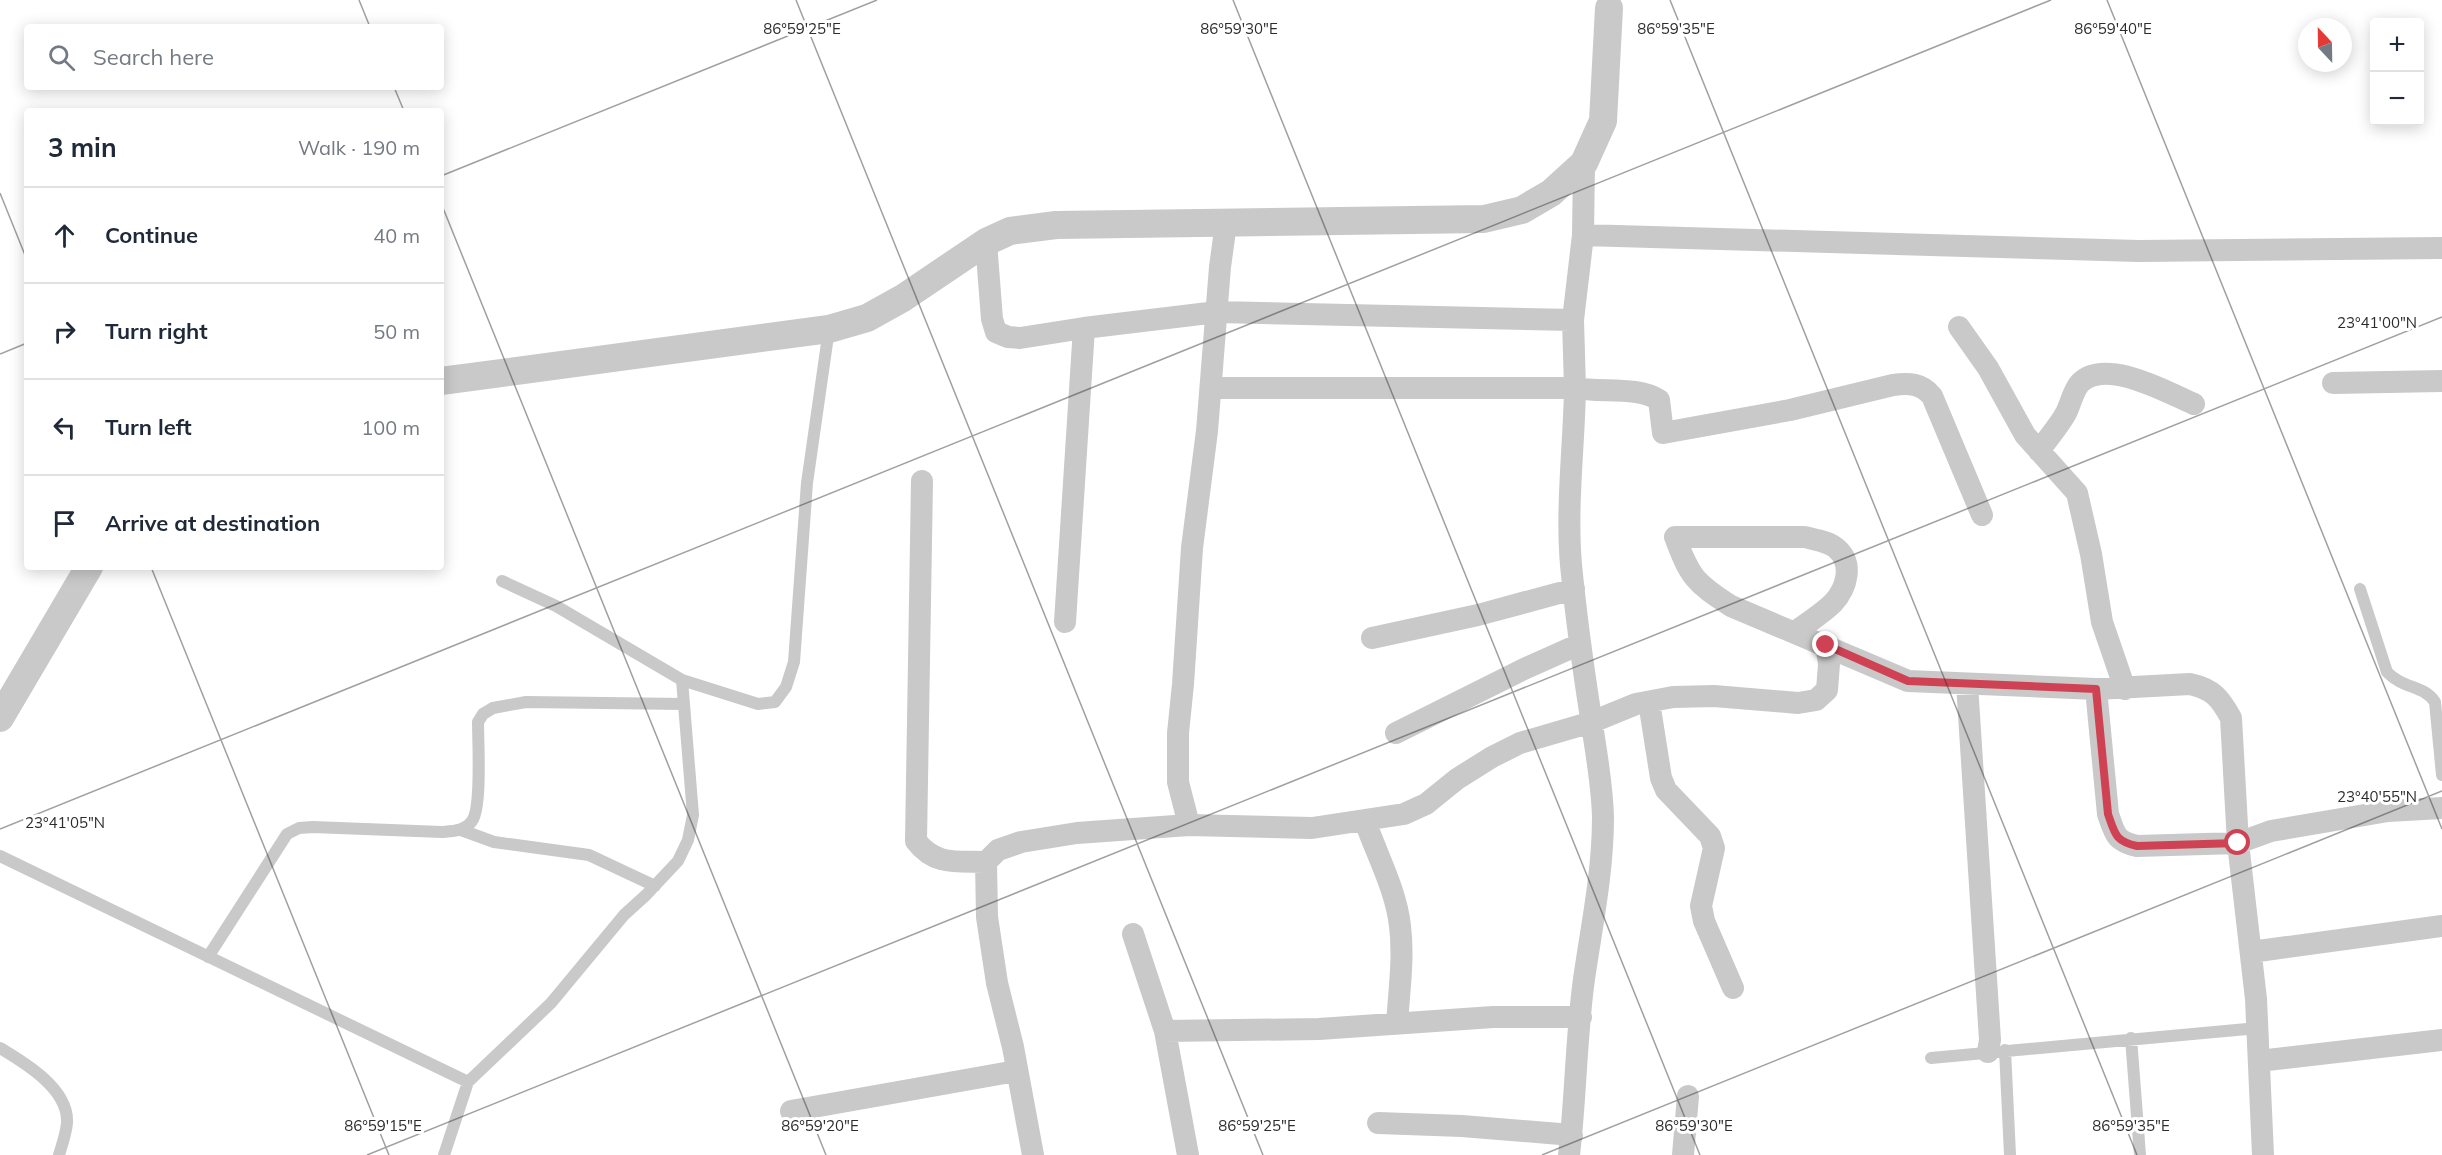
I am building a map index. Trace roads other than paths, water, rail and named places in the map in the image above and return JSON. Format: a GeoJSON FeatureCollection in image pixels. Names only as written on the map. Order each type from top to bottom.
{"type":"FeatureCollection","features":[{"type":"Feature","properties":{"kind":"street"},"geometry":{"type":"LineString","coordinates":[[1378,1123],[1462,1126],[1571,1145],[1581,1017],[1602,863],[1601,773],[1580,644],[1569,517],[1574,447],[1573,320],[1583,235],[1584,163],[1602,121],[1609,8]]}},
{"type":"Feature","properties":{"kind":"street"},"geometry":{"type":"LineString","coordinates":[[444,381],[829,329],[867,318],[894,303],[986,242],[1010,231],[1056,225],[1484,219],[1522,210],[1551,193],[1584,163]]}},
{"type":"Feature","properties":{"kind":"street"},"geometry":{"type":"LineString","coordinates":[[1189,825],[1178,782],[1178,733],[1192,548],[1211,388],[1220,267],[1226,224]]}},
{"type":"Feature","properties":{"kind":"street"},"geometry":{"type":"LineString","coordinates":[[1583,235],[2127,250],[2442,248]]}},
{"type":"Feature","properties":{"kind":"street"},"geometry":{"type":"LineString","coordinates":[[986,242],[992,319],[996,332],[1008,338],[1217,312],[1573,320]]}},
{"type":"Feature","properties":{"kind":"street"},"geometry":{"type":"LineString","coordinates":[[1959,327],[1988,368],[2025,435],[2077,493],[2091,554],[2102,622],[2125,689]]}},
{"type":"Feature","properties":{"kind":"street"},"geometry":{"type":"LineString","coordinates":[[1065,622],[1084,328]]}},
{"type":"Feature","properties":{"kind":"street"},"geometry":{"type":"LineString","coordinates":[[2038,451],[2066,413],[2080,383],[2091,376],[2118,374],[2194,404]]}},
{"type":"Feature","properties":{"kind":"street"},"geometry":{"type":"LineString","coordinates":[[2333,383],[2442,381]]}},
{"type":"Feature","properties":{"kind":"street"},"geometry":{"type":"LineString","coordinates":[[1211,388],[1575,388],[1648,393],[1659,400],[1663,433],[1790,410],[1909,383],[1924,387],[1932,396],[1982,515]]}},
{"type":"Feature","properties":{"kind":"street"},"geometry":{"type":"LineString","coordinates":[[922,480],[916,841],[924,853],[945,861],[986,862]]}},
{"type":"Feature","properties":{"kind":"street"},"geometry":{"type":"LineString","coordinates":[[1795,632],[1833,603],[1844,588],[1848,569],[1845,558],[1836,548],[1805,537],[1675,537],[1688,571],[1706,590],[1731,606],[1908,681],[2096,689],[2190,684],[2205,687],[2222,700],[2231,718],[2238,843],[2258,1028],[2263,1155]]}},
{"type":"Feature","properties":{"kind":"street"},"geometry":{"type":"LineString","coordinates":[[0,718],[86,570]]}},
{"type":"Feature","properties":{"kind":"street"},"geometry":{"type":"LineString","coordinates":[[1372,638],[1478,615],[1574,589]]}},
{"type":"Feature","properties":{"kind":"street"},"geometry":{"type":"LineString","coordinates":[[1396,733],[1524,669],[1580,644]]}},
{"type":"Feature","properties":{"kind":"street"},"geometry":{"type":"LineString","coordinates":[[1033,1155],[1016,1071],[1014,1047],[997,983],[987,917],[986,862],[998,850],[1021,842],[1077,833],[1189,825],[1312,828],[1404,814],[1426,804],[1457,779],[1520,743],[1592,722],[1636,704],[1673,697],[1714,696],[1798,703],[1816,700],[1827,690],[1829,664],[1826,645]]}},
{"type":"Feature","properties":{"kind":"street"},"geometry":{"type":"LineString","coordinates":[[1967,684],[1990,1040],[1996,1051]]}},
{"type":"Feature","properties":{"kind":"street"},"geometry":{"type":"LineString","coordinates":[[2096,689],[2108,814],[2115,833],[2122,842],[2137,846],[2238,843],[2271,831],[2388,811],[2442,808]]}},
{"type":"Feature","properties":{"kind":"street"},"geometry":{"type":"LineString","coordinates":[[1648,702],[1661,778],[1666,790],[1710,836],[1714,848],[1701,906],[1704,921],[1732,988]]}},
{"type":"Feature","properties":{"kind":"street"},"geometry":{"type":"LineString","coordinates":[[1365,821],[1395,903],[1400,925],[1397,1024]]}},
{"type":"Feature","properties":{"kind":"street"},"geometry":{"type":"LineString","coordinates":[[2251,952],[2442,926]]}},
{"type":"Feature","properties":{"kind":"street"},"geometry":{"type":"LineString","coordinates":[[1132,934],[1165,1031],[1188,1155]]}},
{"type":"Feature","properties":{"kind":"street"},"geometry":{"type":"LineString","coordinates":[[1165,1031],[1318,1029],[1483,1017],[1581,1017]]}},
{"type":"Feature","properties":{"kind":"street"},"geometry":{"type":"LineString","coordinates":[[2259,1061],[2442,1040]]}},
{"type":"Feature","properties":{"kind":"street"},"geometry":{"type":"LineString","coordinates":[[791,1112],[1016,1071]]}},
{"type":"Feature","properties":{"kind":"street"},"geometry":{"type":"LineString","coordinates":[[1683,1155],[1688,1096]]}},
{"type":"Feature","properties":{"kind":"lane"},"geometry":{"type":"LineString","coordinates":[[502,580],[556,606],[682,680],[758,704],[776,702],[786,687],[794,662],[807,483],[829,329]]}},
{"type":"Feature","properties":{"kind":"lane"},"geometry":{"type":"LineString","coordinates":[[2360,589],[2386,672],[2396,681],[2429,693],[2435,702],[2442,775]]}},
{"type":"Feature","properties":{"kind":"lane"},"geometry":{"type":"LineString","coordinates":[[444,1155],[468,1082],[551,1003],[624,915],[678,861],[688,840],[693,815],[682,680]]}},
{"type":"Feature","properties":{"kind":"lane"},"geometry":{"type":"LineString","coordinates":[[208,957],[287,834],[299,828],[313,827],[442,832],[461,830],[471,824],[476,814],[478,722],[483,714],[493,708],[526,702],[684,704]]}},
{"type":"Feature","properties":{"kind":"lane"},"geometry":{"type":"LineString","coordinates":[[461,830],[494,842],[589,855],[655,886]]}},
{"type":"Feature","properties":{"kind":"lane"},"geometry":{"type":"LineString","coordinates":[[0,856],[468,1082]]}},
{"type":"Feature","properties":{"kind":"lane"},"geometry":{"type":"LineString","coordinates":[[1931,1058],[2258,1028]]}},
{"type":"Feature","properties":{"kind":"lane"},"geometry":{"type":"LineString","coordinates":[[2131,1038],[2140,1155]]}},
{"type":"Feature","properties":{"kind":"lane"},"geometry":{"type":"LineString","coordinates":[[0,1048],[52,1087],[64,1104],[67,1121],[58,1155]]}},
{"type":"Feature","properties":{"kind":"lane"},"geometry":{"type":"LineString","coordinates":[[1996,1051],[2010,1155]]}}]}
